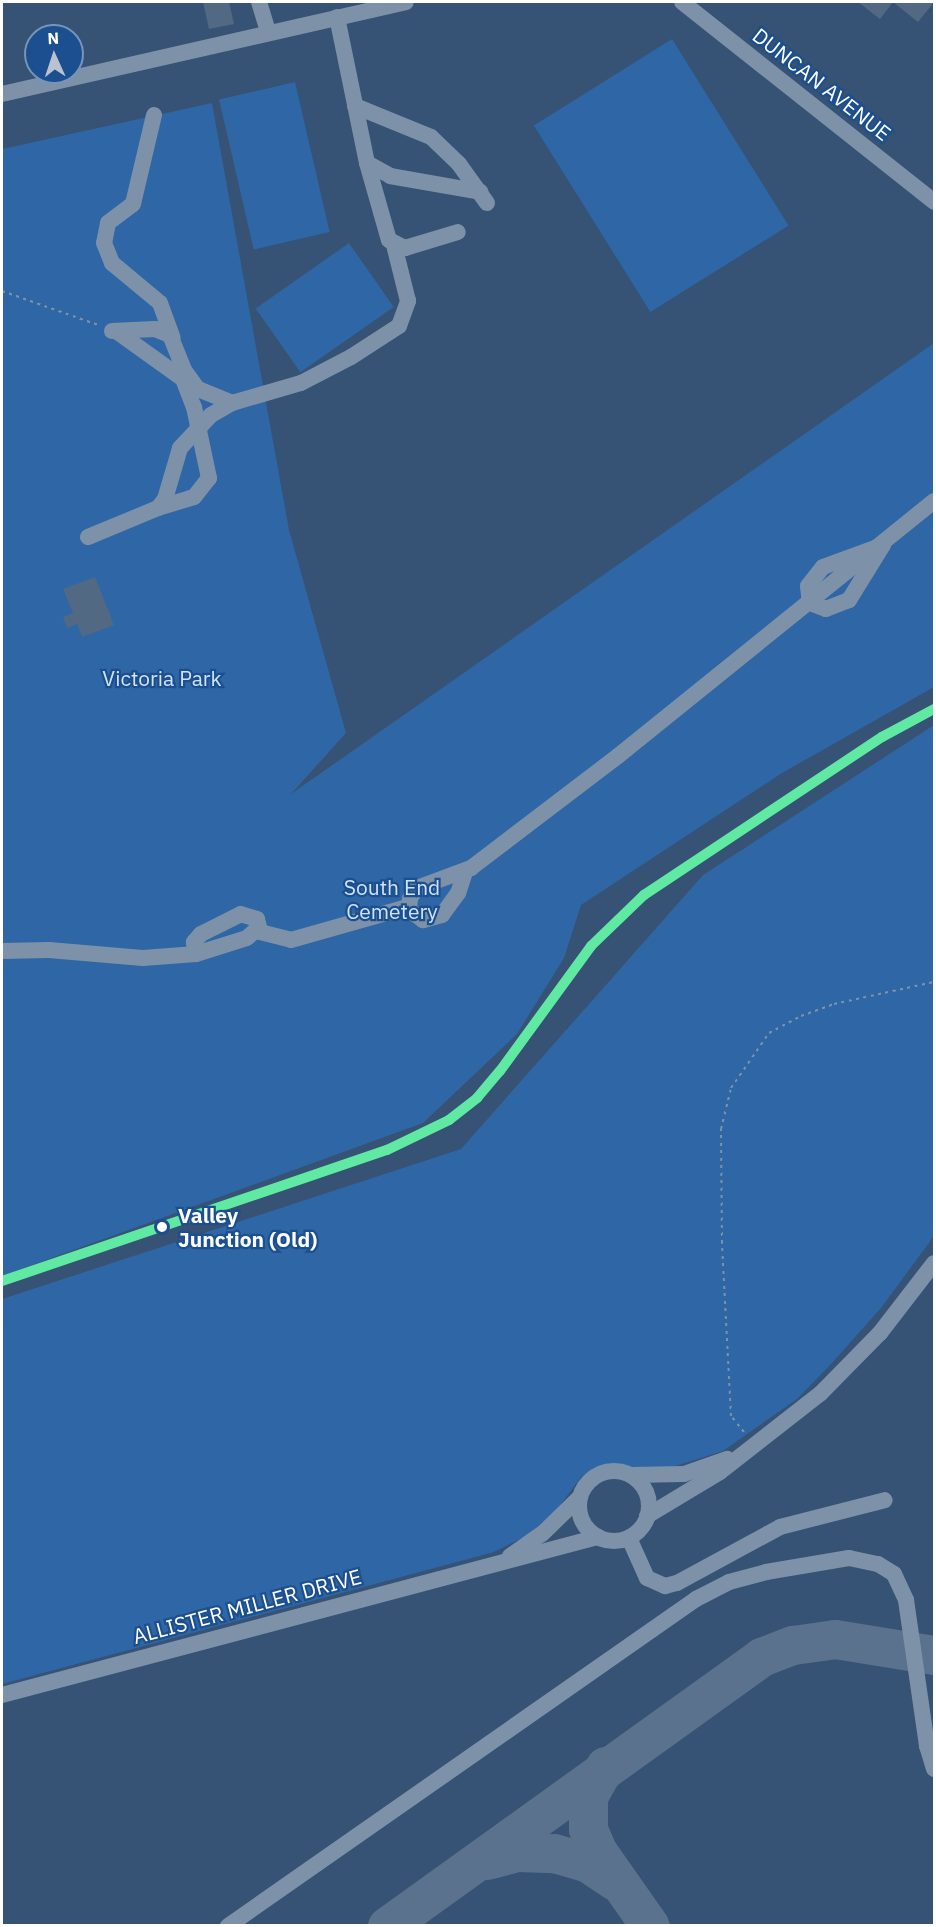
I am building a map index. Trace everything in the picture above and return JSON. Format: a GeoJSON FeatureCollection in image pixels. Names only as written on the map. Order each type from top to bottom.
{"type":"FeatureCollection","features":[{"type":"Feature","properties":{"kind":"street"},"geometry":{"type":"LineString","coordinates":[[260,2],[268,32]]}},
{"type":"Feature","properties":{"kind":"street"},"geometry":{"type":"LineString","coordinates":[[2,94],[406,2]]}},
{"type":"Feature","properties":{"kind":"street","name":"DUNCAN AVENUE"},"geometry":{"type":"LineString","coordinates":[[682,2],[934,202]]}},
{"type":"Feature","properties":{"kind":"street"},"geometry":{"type":"LineString","coordinates":[[337,16],[367,163],[389,240],[394,245],[405,248],[458,232]]}},
{"type":"Feature","properties":{"kind":"street"},"geometry":{"type":"LineString","coordinates":[[355,106],[431,137],[484,197],[390,176],[367,163]]}},
{"type":"Feature","properties":{"kind":"street"},"geometry":{"type":"LineString","coordinates":[[154,115],[133,204],[108,223],[104,243],[112,263],[160,303],[184,370],[198,389],[232,403]]}},
{"type":"Feature","properties":{"kind":"street"},"geometry":{"type":"LineString","coordinates":[[158,508],[165,499],[177,453],[197,427],[232,403],[301,383],[378,342],[399,326],[408,301],[394,245]]}},
{"type":"Feature","properties":{"kind":"street"},"geometry":{"type":"LineString","coordinates":[[112,330],[154,329],[173,338]]}},
{"type":"Feature","properties":{"kind":"street"},"geometry":{"type":"LineString","coordinates":[[88,537],[158,508],[186,502],[205,487],[209,478],[183,379],[112,330]]}},
{"type":"Feature","properties":{"kind":"street"},"geometry":{"type":"LineString","coordinates":[[810,603],[826,609],[849,600],[883,545],[934,501]]}},
{"type":"Feature","properties":{"kind":"street"},"geometry":{"type":"LineString","coordinates":[[810,603],[808,586],[823,567],[883,545]]}},
{"type":"Feature","properties":{"kind":"street"},"geometry":{"type":"LineString","coordinates":[[408,907],[414,891],[421,885],[465,872],[810,603]]}},
{"type":"Feature","properties":{"kind":"street"},"geometry":{"type":"LineString","coordinates":[[408,907],[419,919],[437,918],[452,904],[465,872]]}},
{"type":"Feature","properties":{"kind":"street"},"geometry":{"type":"LineString","coordinates":[[2,951],[49,950],[143,958],[196,954],[237,943],[257,930],[291,940],[408,907]]}},
{"type":"Feature","properties":{"kind":"street"},"geometry":{"type":"LineString","coordinates":[[196,954],[196,938],[233,917],[246,913],[254,916],[257,930]]}},
{"type":"Feature","properties":{"kind":"street"},"geometry":{"type":"LineString","coordinates":[[755,1446],[684,1474],[630,1475],[620,1472],[600,1474],[584,1487],[580,1497],[584,1525],[598,1537],[613,1541],[628,1538],[647,1516],[755,1446],[840,1376],[910,1298],[934,1263]]}},
{"type":"Feature","properties":{"kind":"street"},"geometry":{"type":"LineString","coordinates":[[630,1475],[646,1493],[647,1516]]}},
{"type":"Feature","properties":{"kind":"street","name":"ALLISTER MILLER DRIVE"},"geometry":{"type":"LineString","coordinates":[[504,1560],[542,1534],[580,1497]]}},
{"type":"Feature","properties":{"kind":"street"},"geometry":{"type":"LineString","coordinates":[[628,1538],[647,1578],[665,1586],[677,1583],[780,1527],[885,1500]]}},
{"type":"Feature","properties":{"kind":"street","name":"ALLISTER MILLER DRIVE"},"geometry":{"type":"LineString","coordinates":[[2,1695],[504,1560],[598,1537]]}},
{"type":"Feature","properties":{"kind":"street"},"geometry":{"type":"LineString","coordinates":[[228,1926],[696,1599],[729,1582],[766,1572],[849,1558],[878,1564],[894,1574],[906,1600],[927,1746],[934,1769]]}},
{"type":"Feature","properties":{"kind":"path"},"geometry":{"type":"LineString","coordinates":[[2,291],[112,330]]}},
{"type":"Feature","properties":{"kind":"path"},"geometry":{"type":"LineString","coordinates":[[755,1446],[731,1416],[722,1243],[721,1129],[731,1088],[769,1033],[801,1016],[834,1004],[934,982]]}},
{"type":"Feature","properties":{"kind":"green space"},"geometry":{"type":"Polygon","coordinates":[[[672,39],[789,226],[650,312],[534,125],[672,39]]]}},
{"type":"Feature","properties":{"kind":"green space"},"geometry":{"type":"Polygon","coordinates":[[[295,82],[330,232],[254,250],[219,100],[295,82]]]}},
{"type":"Feature","properties":{"kind":"green space"},"geometry":{"type":"Polygon","coordinates":[[[212,103],[289,530],[346,733],[291,794],[934,343],[934,687],[782,773],[581,905],[564,958],[517,1034],[423,1123],[2,1276],[2,149],[212,103]]]}},
{"type":"Feature","properties":{"kind":"green space"},"geometry":{"type":"Polygon","coordinates":[[[349,243],[394,307],[300,372],[256,308],[349,243]]]}},
{"type":"Feature","properties":{"kind":"green space"},"geometry":{"type":"Polygon","coordinates":[[[934,725],[934,1236],[881,1308],[797,1399],[723,1451],[669,1468],[597,1467],[582,1476],[555,1512],[526,1536],[494,1552],[2,1684],[2,1299],[461,1149],[703,875],[934,725]]]}},
{"type":"Feature","properties":{"kind":"building"},"geometry":{"type":"Polygon","coordinates":[[[203,2],[229,2],[234,24],[209,29],[203,2]]]}},
{"type":"Feature","properties":{"kind":"building"},"geometry":{"type":"Polygon","coordinates":[[[858,2],[893,2],[880,19],[858,2]]]}},
{"type":"Feature","properties":{"kind":"building"},"geometry":{"type":"Polygon","coordinates":[[[893,2],[934,2],[918,22],[893,2]]]}},
{"type":"Feature","properties":{"kind":"building"},"geometry":{"type":"Polygon","coordinates":[[[95,577],[114,625],[82,637],[77,624],[67,628],[63,617],[73,613],[63,589],[95,577]]]}},
{"type":"Feature","properties":{"kind":"taxiway"},"geometry":{"type":"LineString","coordinates":[[387,1926],[761,1657],[793,1645],[835,1639],[934,1655]]}},
{"type":"Feature","properties":{"kind":"taxiway"},"geometry":{"type":"LineString","coordinates":[[605,1766],[588,1797],[588,1829],[598,1852],[650,1926]]}},
{"type":"Feature","properties":{"kind":"taxiway"},"geometry":{"type":"LineString","coordinates":[[487,1860],[517,1852],[554,1853],[588,1863],[615,1881]]}},
{"type":"Feature","properties":{"kind":"transit line"},"geometry":{"type":"LineString","coordinates":[[2,1281],[387,1150],[449,1120],[477,1098],[500,1071],[591,946],[644,895],[882,737],[934,709]]}},
{"type":"Feature","properties":{"kind":"place","name":"Valley Junction (Old)"},"geometry":{"type":"Point","coordinates":[162,1227]}},
{"type":"Feature","properties":{"kind":"park label","name":"Victoria Park"},"geometry":{"type":"Point","coordinates":[162,678]}},
{"type":"Feature","properties":{"kind":"park label","name":"South End Cemetery"},"geometry":{"type":"Point","coordinates":[392,899]}}]}
